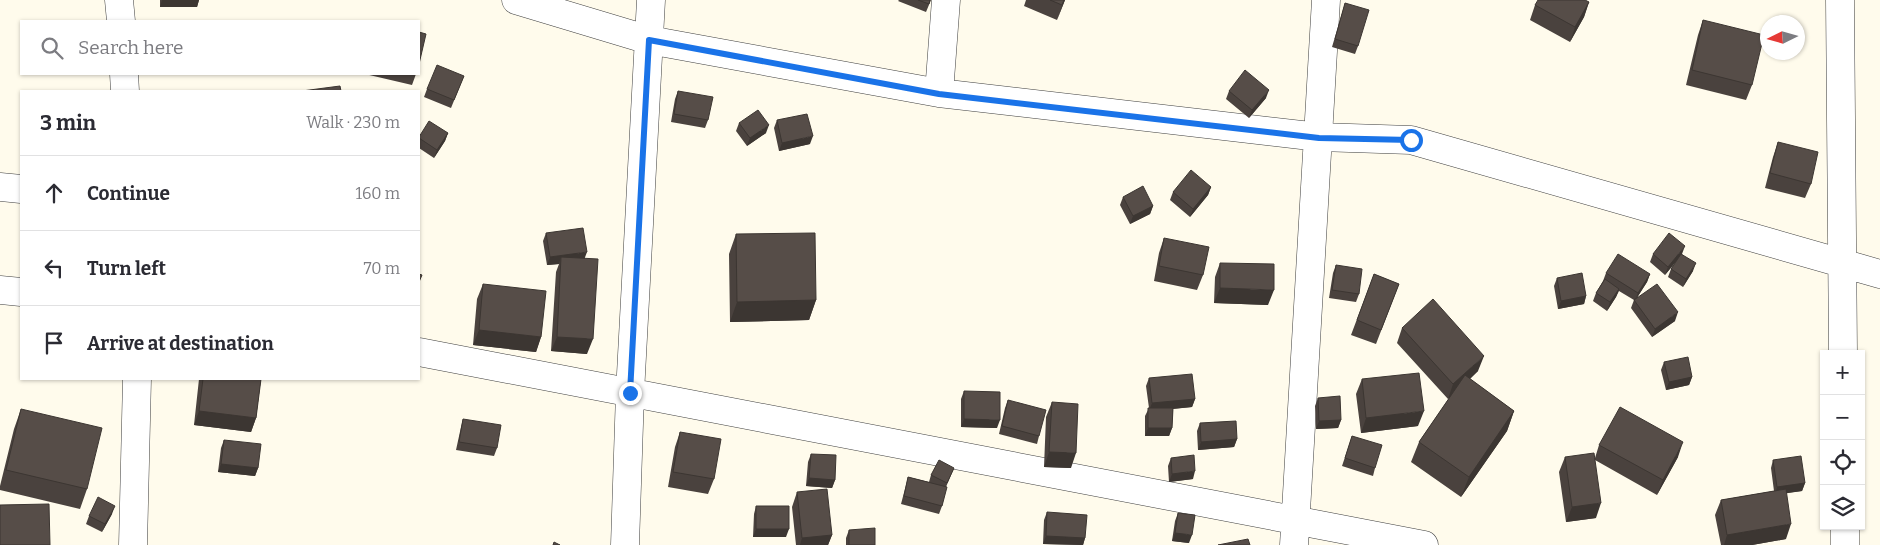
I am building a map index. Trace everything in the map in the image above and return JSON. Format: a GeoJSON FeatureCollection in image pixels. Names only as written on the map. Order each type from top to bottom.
{"type":"FeatureCollection","features":[{"type":"Feature","properties":{"kind":"street"},"geometry":{"type":"LineString","coordinates":[[119,0],[120,20]]}},
{"type":"Feature","properties":{"kind":"street"},"geometry":{"type":"LineString","coordinates":[[516,0],[649,40],[939,94],[1319,138],[1411,140],[1842,265],[1880,274]]}},
{"type":"Feature","properties":{"kind":"street"},"geometry":{"type":"LineString","coordinates":[[625,545],[630,393],[651,0]]}},
{"type":"Feature","properties":{"kind":"street"},"geometry":{"type":"LineString","coordinates":[[939,94],[946,0]]}},
{"type":"Feature","properties":{"kind":"street"},"geometry":{"type":"LineString","coordinates":[[1294,533],[1326,0]]}},
{"type":"Feature","properties":{"kind":"street"},"geometry":{"type":"LineString","coordinates":[[1840,0],[1843,350]]}},
{"type":"Feature","properties":{"kind":"street"},"geometry":{"type":"LineString","coordinates":[[124,75],[125,90]]}},
{"type":"Feature","properties":{"kind":"street"},"geometry":{"type":"LineString","coordinates":[[0,187],[20,189]]}},
{"type":"Feature","properties":{"kind":"street"},"geometry":{"type":"LineString","coordinates":[[0,290],[20,292]]}},
{"type":"Feature","properties":{"kind":"street"},"geometry":{"type":"LineString","coordinates":[[420,352],[630,393],[1294,533],[1424,545]]}},
{"type":"Feature","properties":{"kind":"street"},"geometry":{"type":"LineString","coordinates":[[133,545],[137,380]]}},
{"type":"Feature","properties":{"kind":"street"},"geometry":{"type":"LineString","coordinates":[[1845,530],[1845,545]]}},
{"type":"Feature","properties":{"kind":"building"},"geometry":{"type":"Polygon","coordinates":[[[918,0],[930,0],[929,4],[918,0]]]}},
{"type":"Feature","properties":{"kind":"building"},"geometry":{"type":"Polygon","coordinates":[[[1050,0],[1064,0],[1062,5],[1050,0]]]}},
{"type":"Feature","properties":{"kind":"building"},"geometry":{"type":"Polygon","coordinates":[[[1538,0],[1585,0],[1589,2],[1575,27],[1535,5],[1538,0]]]}},
{"type":"Feature","properties":{"kind":"building"},"geometry":{"type":"Polygon","coordinates":[[[1345,3],[1369,10],[1358,46],[1335,39],[1345,3]]]}},
{"type":"Feature","properties":{"kind":"building"},"geometry":{"type":"Polygon","coordinates":[[[1703,20],[1760,34],[1760,52],[1752,85],[1692,70],[1703,20]]]}},
{"type":"Feature","properties":{"kind":"building"},"geometry":{"type":"Polygon","coordinates":[[[420,32],[426,34],[420,60],[420,32]]]}},
{"type":"Feature","properties":{"kind":"building"},"geometry":{"type":"Polygon","coordinates":[[[437,65],[464,76],[454,100],[427,89],[437,65]]]}},
{"type":"Feature","properties":{"kind":"building"},"geometry":{"type":"Polygon","coordinates":[[[1245,70],[1269,90],[1252,110],[1229,91],[1245,70]]]}},
{"type":"Feature","properties":{"kind":"building"},"geometry":{"type":"Polygon","coordinates":[[[340,86],[341,90],[310,90],[340,86]]]}},
{"type":"Feature","properties":{"kind":"building"},"geometry":{"type":"Polygon","coordinates":[[[678,91],[713,97],[708,120],[674,114],[678,91]]]}},
{"type":"Feature","properties":{"kind":"building"},"geometry":{"type":"Polygon","coordinates":[[[758,110],[769,125],[750,138],[739,123],[758,110]]]}},
{"type":"Feature","properties":{"kind":"building"},"geometry":{"type":"Polygon","coordinates":[[[807,114],[813,136],[782,143],[777,120],[807,114]]]}},
{"type":"Feature","properties":{"kind":"building"},"geometry":{"type":"Polygon","coordinates":[[[429,121],[448,133],[437,150],[420,139],[429,121]]]}},
{"type":"Feature","properties":{"kind":"building"},"geometry":{"type":"Polygon","coordinates":[[[1778,142],[1818,152],[1811,184],[1770,173],[1778,142]]]}},
{"type":"Feature","properties":{"kind":"building"},"geometry":{"type":"Polygon","coordinates":[[[1191,170],[1211,187],[1193,209],[1173,192],[1191,170]]]}},
{"type":"Feature","properties":{"kind":"building"},"geometry":{"type":"Polygon","coordinates":[[[1143,186],[1153,206],[1133,216],[1123,197],[1143,186]]]}},
{"type":"Feature","properties":{"kind":"building"},"geometry":{"type":"Polygon","coordinates":[[[583,228],[587,252],[550,257],[546,233],[583,228]]]}},
{"type":"Feature","properties":{"kind":"building"},"geometry":{"type":"Polygon","coordinates":[[[815,233],[816,300],[737,302],[736,234],[815,233]]]}},
{"type":"Feature","properties":{"kind":"building"},"geometry":{"type":"Polygon","coordinates":[[[1669,233],[1685,246],[1668,267],[1653,254],[1669,233]]]}},
{"type":"Feature","properties":{"kind":"building"},"geometry":{"type":"Polygon","coordinates":[[[1164,238],[1209,247],[1203,275],[1159,266],[1164,238]]]}},
{"type":"Feature","properties":{"kind":"building"},"geometry":{"type":"Polygon","coordinates":[[[1618,254],[1650,274],[1638,293],[1606,273],[1618,254]]]}},
{"type":"Feature","properties":{"kind":"building"},"geometry":{"type":"Polygon","coordinates":[[[1681,254],[1696,263],[1686,279],[1671,269],[1681,254]]]}},
{"type":"Feature","properties":{"kind":"building"},"geometry":{"type":"Polygon","coordinates":[[[561,257],[598,259],[593,339],[557,337],[561,257]]]}},
{"type":"Feature","properties":{"kind":"building"},"geometry":{"type":"Polygon","coordinates":[[[1220,263],[1274,264],[1274,290],[1220,288],[1220,263]]]}},
{"type":"Feature","properties":{"kind":"building"},"geometry":{"type":"Polygon","coordinates":[[[1336,265],[1362,269],[1359,294],[1332,290],[1336,265]]]}},
{"type":"Feature","properties":{"kind":"building"},"geometry":{"type":"Polygon","coordinates":[[[1582,273],[1586,296],[1561,301],[1557,278],[1582,273]]]}},
{"type":"Feature","properties":{"kind":"building"},"geometry":{"type":"Polygon","coordinates":[[[1374,274],[1399,284],[1381,330],[1357,320],[1374,274]]]}},
{"type":"Feature","properties":{"kind":"building"},"geometry":{"type":"Polygon","coordinates":[[[1605,279],[1619,289],[1610,302],[1596,293],[1605,279]]]}},
{"type":"Feature","properties":{"kind":"building"},"geometry":{"type":"Polygon","coordinates":[[[483,284],[546,291],[541,337],[479,330],[483,284]]]}},
{"type":"Feature","properties":{"kind":"building"},"geometry":{"type":"Polygon","coordinates":[[[1657,284],[1678,312],[1655,329],[1634,300],[1657,284]]]}},
{"type":"Feature","properties":{"kind":"building"},"geometry":{"type":"Polygon","coordinates":[[[1433,299],[1484,356],[1453,384],[1402,328],[1433,299]]]}},
{"type":"Feature","properties":{"kind":"building"},"geometry":{"type":"Polygon","coordinates":[[[1688,357],[1692,377],[1669,382],[1664,362],[1688,357]]]}},
{"type":"Feature","properties":{"kind":"building"},"geometry":{"type":"Polygon","coordinates":[[[1419,373],[1424,411],[1366,418],[1362,379],[1419,373]]]}},
{"type":"Feature","properties":{"kind":"building"},"geometry":{"type":"Polygon","coordinates":[[[1192,374],[1195,399],[1152,403],[1149,378],[1192,374]]]}},
{"type":"Feature","properties":{"kind":"building"},"geometry":{"type":"Polygon","coordinates":[[[1465,375],[1514,411],[1469,477],[1419,442],[1465,375]]]}},
{"type":"Feature","properties":{"kind":"building"},"geometry":{"type":"Polygon","coordinates":[[[203,380],[261,380],[256,418],[199,411],[203,380]]]}},
{"type":"Feature","properties":{"kind":"building"},"geometry":{"type":"Polygon","coordinates":[[[964,391],[1000,392],[1000,420],[964,419],[964,391]]]}},
{"type":"Feature","properties":{"kind":"building"},"geometry":{"type":"Polygon","coordinates":[[[1340,396],[1341,420],[1319,421],[1318,398],[1340,396]]]}},
{"type":"Feature","properties":{"kind":"building"},"geometry":{"type":"Polygon","coordinates":[[[1008,400],[1046,410],[1039,436],[1002,426],[1008,400]]]}},
{"type":"Feature","properties":{"kind":"building"},"geometry":{"type":"Polygon","coordinates":[[[1052,402],[1078,404],[1076,453],[1049,452],[1052,402]]]}},
{"type":"Feature","properties":{"kind":"building"},"geometry":{"type":"Polygon","coordinates":[[[1620,407],[1683,442],[1663,480],[1599,445],[1620,407]]]}},
{"type":"Feature","properties":{"kind":"building"},"geometry":{"type":"Polygon","coordinates":[[[1148,408],[1173,408],[1172,428],[1148,428],[1148,408]]]}},
{"type":"Feature","properties":{"kind":"building"},"geometry":{"type":"Polygon","coordinates":[[[21,409],[102,428],[87,489],[6,470],[21,409]]]}},
{"type":"Feature","properties":{"kind":"building"},"geometry":{"type":"Polygon","coordinates":[[[463,419],[501,425],[497,448],[459,442],[463,419]]]}},
{"type":"Feature","properties":{"kind":"building"},"geometry":{"type":"Polygon","coordinates":[[[1236,421],[1237,439],[1201,442],[1200,423],[1236,421]]]}},
{"type":"Feature","properties":{"kind":"building"},"geometry":{"type":"Polygon","coordinates":[[[680,432],[721,439],[714,479],[673,472],[680,432]]]}},
{"type":"Feature","properties":{"kind":"building"},"geometry":{"type":"Polygon","coordinates":[[[1352,436],[1382,445],[1375,468],[1345,458],[1352,436]]]}},
{"type":"Feature","properties":{"kind":"building"},"geometry":{"type":"Polygon","coordinates":[[[224,440],[261,444],[258,468],[221,464],[224,440]]]}},
{"type":"Feature","properties":{"kind":"building"},"geometry":{"type":"Polygon","coordinates":[[[1594,453],[1601,503],[1572,507],[1565,457],[1594,453]]]}},
{"type":"Feature","properties":{"kind":"building"},"geometry":{"type":"Polygon","coordinates":[[[811,454],[836,455],[835,480],[809,478],[811,454]]]}},
{"type":"Feature","properties":{"kind":"building"},"geometry":{"type":"Polygon","coordinates":[[[1194,455],[1195,471],[1172,474],[1171,458],[1194,455]]]}},
{"type":"Feature","properties":{"kind":"building"},"geometry":{"type":"Polygon","coordinates":[[[1801,456],[1805,483],[1777,487],[1773,460],[1801,456]]]}},
{"type":"Feature","properties":{"kind":"building"},"geometry":{"type":"Polygon","coordinates":[[[939,460],[954,468],[947,483],[931,475],[939,460]]]}},
{"type":"Feature","properties":{"kind":"building"},"geometry":{"type":"Polygon","coordinates":[[[908,477],[947,487],[942,506],[904,496],[908,477]]]}},
{"type":"Feature","properties":{"kind":"building"},"geometry":{"type":"Polygon","coordinates":[[[827,489],[832,535],[802,538],[797,492],[827,489]]]}},
{"type":"Feature","properties":{"kind":"building"},"geometry":{"type":"Polygon","coordinates":[[[1786,489],[1791,524],[1727,535],[1721,500],[1786,489]]]}},
{"type":"Feature","properties":{"kind":"building"},"geometry":{"type":"Polygon","coordinates":[[[98,497],[115,506],[105,524],[89,516],[98,497]]]}},
{"type":"Feature","properties":{"kind":"building"},"geometry":{"type":"Polygon","coordinates":[[[49,504],[50,545],[0,545],[0,505],[49,504]]]}},
{"type":"Feature","properties":{"kind":"building"},"geometry":{"type":"Polygon","coordinates":[[[756,506],[789,506],[789,529],[756,529],[756,506]]]}},
{"type":"Feature","properties":{"kind":"building"},"geometry":{"type":"Polygon","coordinates":[[[1047,512],[1087,515],[1085,538],[1046,536],[1047,512]]]}},
{"type":"Feature","properties":{"kind":"building"},"geometry":{"type":"Polygon","coordinates":[[[1178,513],[1195,515],[1192,535],[1175,533],[1178,513]]]}},
{"type":"Feature","properties":{"kind":"building"},"geometry":{"type":"Polygon","coordinates":[[[875,528],[875,545],[849,545],[849,530],[875,528]]]}},
{"type":"Feature","properties":{"kind":"building"},"geometry":{"type":"Polygon","coordinates":[[[1248,539],[1250,545],[1218,545],[1248,539]]]}},
{"type":"Feature","properties":{"kind":"route"},"geometry":{"type":"LineString","coordinates":[[630,393],[649,40],[939,94],[1319,138],[1411,140]]}}]}
